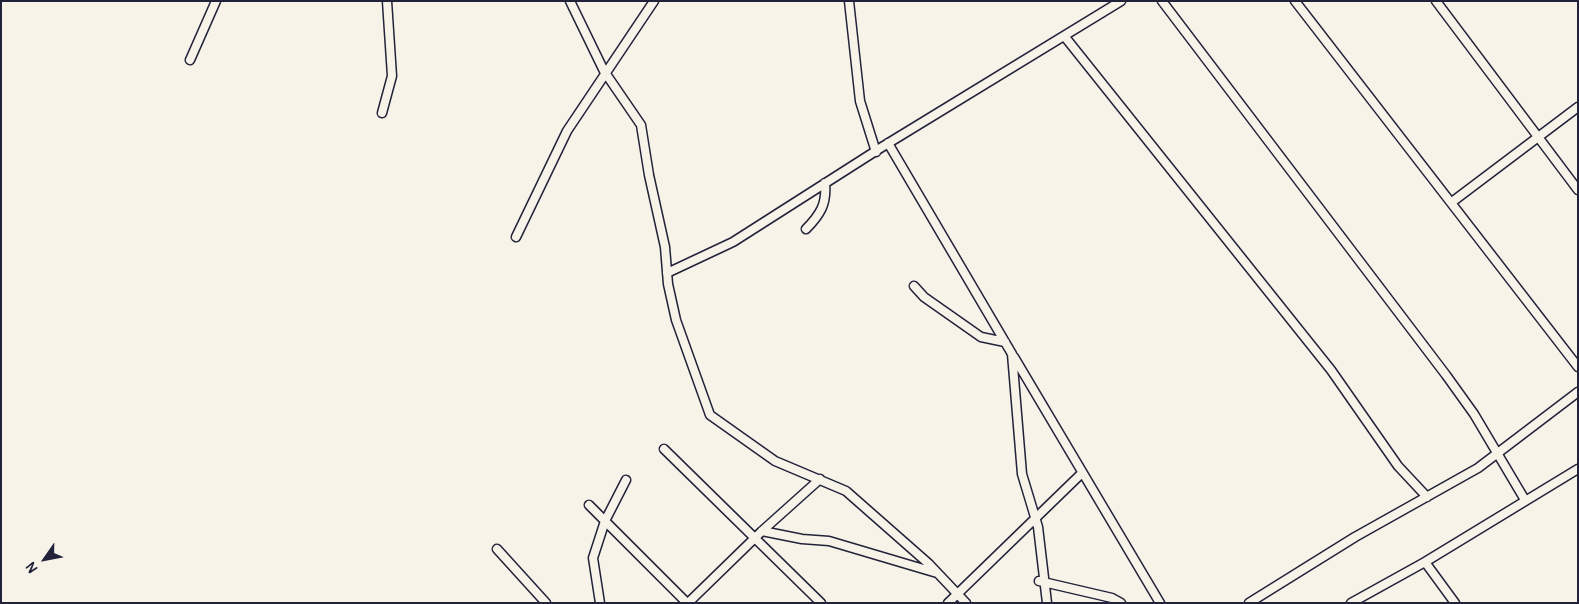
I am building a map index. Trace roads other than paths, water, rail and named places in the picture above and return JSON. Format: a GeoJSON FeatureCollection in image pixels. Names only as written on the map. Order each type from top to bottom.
{"type":"FeatureCollection","features":[{"type":"Feature","properties":{"kind":"street"},"geometry":{"type":"LineString","coordinates":[[190,60],[216,1]]}},
{"type":"Feature","properties":{"kind":"street"},"geometry":{"type":"LineString","coordinates":[[382,113],[392,76],[387,1]]}},
{"type":"Feature","properties":{"kind":"street"},"geometry":{"type":"LineString","coordinates":[[570,1],[605,74],[641,125],[676,320],[710,415],[775,461],[846,490],[938,573],[966,603]]}},
{"type":"Feature","properties":{"kind":"street"},"geometry":{"type":"LineString","coordinates":[[516,237],[567,130],[654,1]]}},
{"type":"Feature","properties":{"kind":"street"},"geometry":{"type":"LineString","coordinates":[[849,1],[860,101],[876,152]]}},
{"type":"Feature","properties":{"kind":"street"},"geometry":{"type":"LineString","coordinates":[[667,273],[733,242],[888,143],[1065,37],[1121,1]]}},
{"type":"Feature","properties":{"kind":"street"},"geometry":{"type":"LineString","coordinates":[[1162,1],[1446,375],[1498,453],[1525,500]]}},
{"type":"Feature","properties":{"kind":"street"},"geometry":{"type":"LineString","coordinates":[[1295,1],[1578,367]]}},
{"type":"Feature","properties":{"kind":"street"},"geometry":{"type":"LineString","coordinates":[[1436,1],[1578,190]]}},
{"type":"Feature","properties":{"kind":"street"},"geometry":{"type":"LineString","coordinates":[[1065,37],[1331,370],[1398,466],[1427,497]]}},
{"type":"Feature","properties":{"kind":"street"},"geometry":{"type":"LineString","coordinates":[[1452,202],[1537,136],[1578,107]]}},
{"type":"Feature","properties":{"kind":"street"},"geometry":{"type":"LineString","coordinates":[[888,143],[1160,603]]}},
{"type":"Feature","properties":{"kind":"street"},"geometry":{"type":"LineString","coordinates":[[806,229],[818,217],[824,207],[826,196],[825,183]]}},
{"type":"Feature","properties":{"kind":"street"},"geometry":{"type":"LineString","coordinates":[[914,286],[924,297],[981,337],[1005,342]]}},
{"type":"Feature","properties":{"kind":"street"},"geometry":{"type":"LineString","coordinates":[[1012,354],[1022,474],[1036,520],[1041,581],[1048,603]]}},
{"type":"Feature","properties":{"kind":"street"},"geometry":{"type":"LineString","coordinates":[[1249,603],[1355,537],[1478,468],[1578,392]]}},
{"type":"Feature","properties":{"kind":"street"},"geometry":{"type":"LineString","coordinates":[[664,449],[821,603]]}},
{"type":"Feature","properties":{"kind":"street"},"geometry":{"type":"LineString","coordinates":[[1351,603],[1425,562],[1525,500],[1578,470]]}},
{"type":"Feature","properties":{"kind":"street"},"geometry":{"type":"LineString","coordinates":[[948,603],[1082,474]]}},
{"type":"Feature","properties":{"kind":"street"},"geometry":{"type":"LineString","coordinates":[[589,505],[687,603],[762,530],[820,478]]}},
{"type":"Feature","properties":{"kind":"street"},"geometry":{"type":"LineString","coordinates":[[600,603],[593,558],[605,521],[626,480]]}},
{"type":"Feature","properties":{"kind":"street"},"geometry":{"type":"LineString","coordinates":[[762,530],[802,539],[830,541],[938,573]]}},
{"type":"Feature","properties":{"kind":"street"},"geometry":{"type":"LineString","coordinates":[[497,549],[546,603]]}},
{"type":"Feature","properties":{"kind":"street"},"geometry":{"type":"LineString","coordinates":[[1425,562],[1455,603]]}},
{"type":"Feature","properties":{"kind":"street"},"geometry":{"type":"LineString","coordinates":[[1041,581],[1112,598],[1121,603]]}}]}
